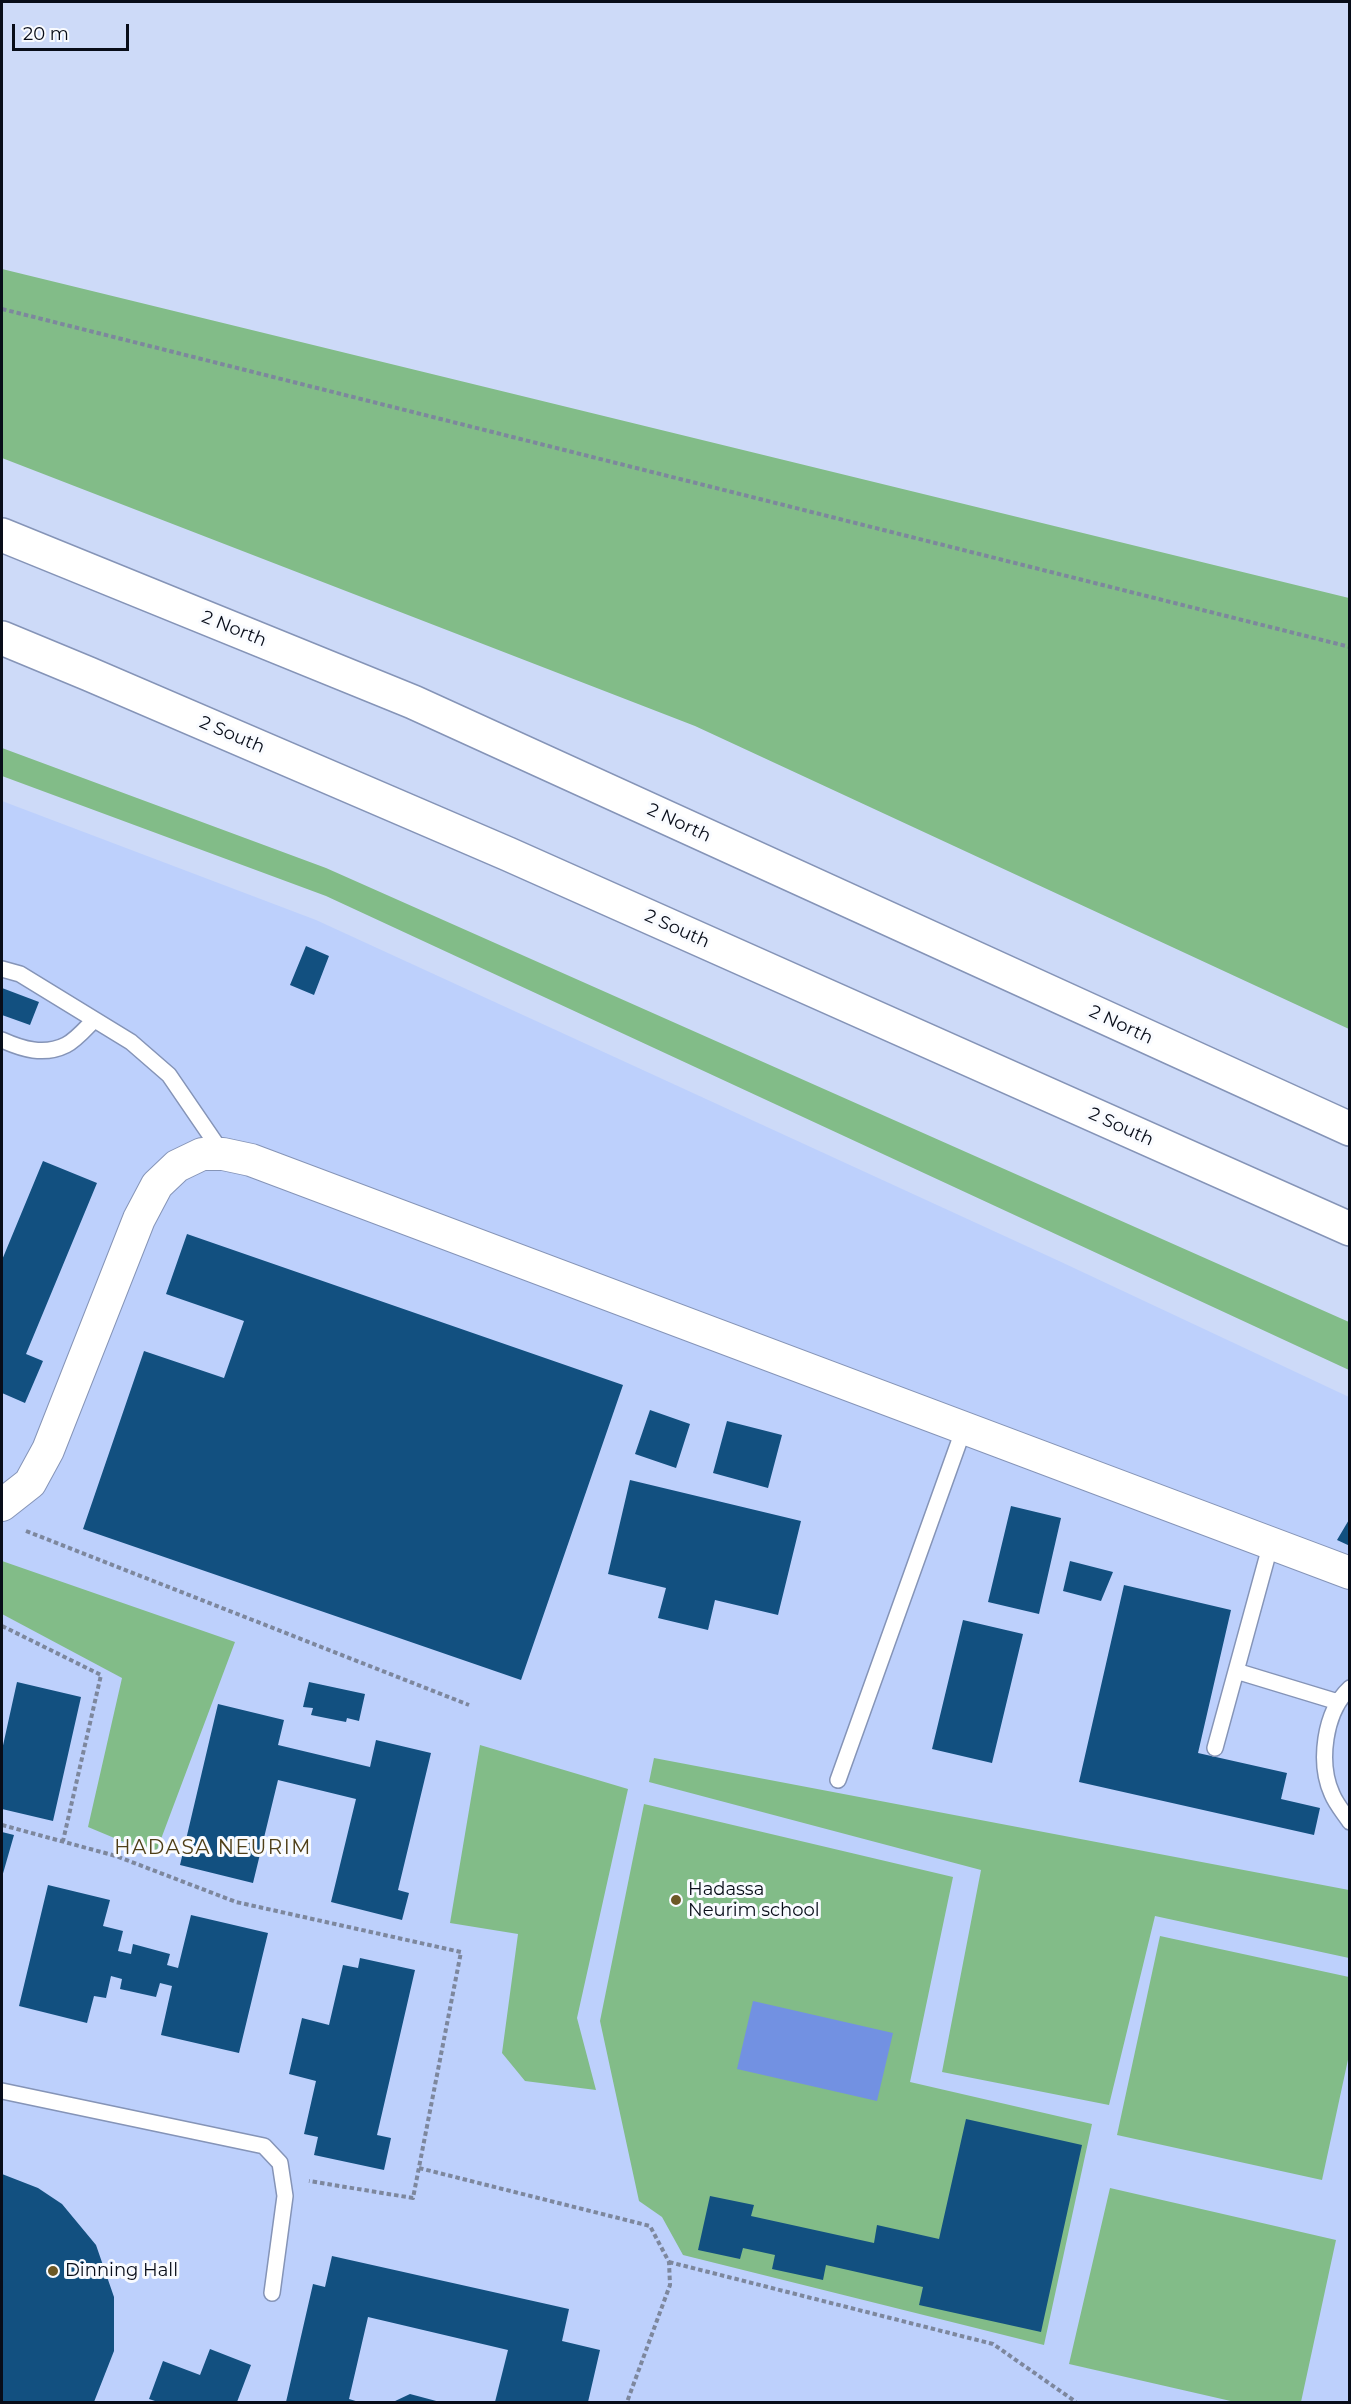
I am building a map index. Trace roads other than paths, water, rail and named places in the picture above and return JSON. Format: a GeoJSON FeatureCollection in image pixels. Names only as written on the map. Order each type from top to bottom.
{"type":"FeatureCollection","features":[{"type":"Feature","properties":{"kind":"highway","name":"2 North"},"geometry":{"type":"LineString","coordinates":[[2,535],[412,702],[1350,1129]]}},
{"type":"Feature","properties":{"kind":"highway","name":"2 South"},"geometry":{"type":"LineString","coordinates":[[2,638],[508,854],[1350,1229]]}},
{"type":"Feature","properties":{"kind":"street"},"geometry":{"type":"LineString","coordinates":[[2,1505],[30,1483],[48,1450],[139,1219],[157,1185],[177,1166],[202,1154],[223,1154],[251,1160],[1350,1573]]}},
{"type":"Feature","properties":{"kind":"lane"},"geometry":{"type":"LineString","coordinates":[[2,969],[20,974],[130,1042],[169,1075],[223,1154]]}},
{"type":"Feature","properties":{"kind":"lane"},"geometry":{"type":"LineString","coordinates":[[2,1040],[23,1049],[44,1051],[66,1045],[94,1020]]}},
{"type":"Feature","properties":{"kind":"lane"},"geometry":{"type":"LineString","coordinates":[[838,1780],[964,1428]]}},
{"type":"Feature","properties":{"kind":"lane"},"geometry":{"type":"LineString","coordinates":[[1215,1748],[1270,1543]]}},
{"type":"Feature","properties":{"kind":"lane"},"geometry":{"type":"LineString","coordinates":[[1236,1671],[1338,1702]]}},
{"type":"Feature","properties":{"kind":"lane"},"geometry":{"type":"LineString","coordinates":[[1350,1688],[1333,1710],[1326,1744],[1325,1772],[1332,1794],[1350,1822]]}},
{"type":"Feature","properties":{"kind":"lane"},"geometry":{"type":"LineString","coordinates":[[2,2091],[264,2146],[280,2163],[285,2196],[272,2293]]}},
{"type":"Feature","properties":{"kind":"water"},"geometry":{"type":"Polygon","coordinates":[[[753,2001],[893,2033],[877,2101],[737,2069],[753,2001]]]}},
{"type":"Feature","properties":{"kind":"place","name":"Hadassa Neurim school"},"geometry":{"type":"Point","coordinates":[676,1900]}},
{"type":"Feature","properties":{"kind":"place","name":"Dinning Hall"},"geometry":{"type":"Point","coordinates":[53,2271]}},
{"type":"Feature","properties":{"kind":"district","name":"HADASA NEURIM"},"geometry":{"type":"Point","coordinates":[213,1848]}}]}
